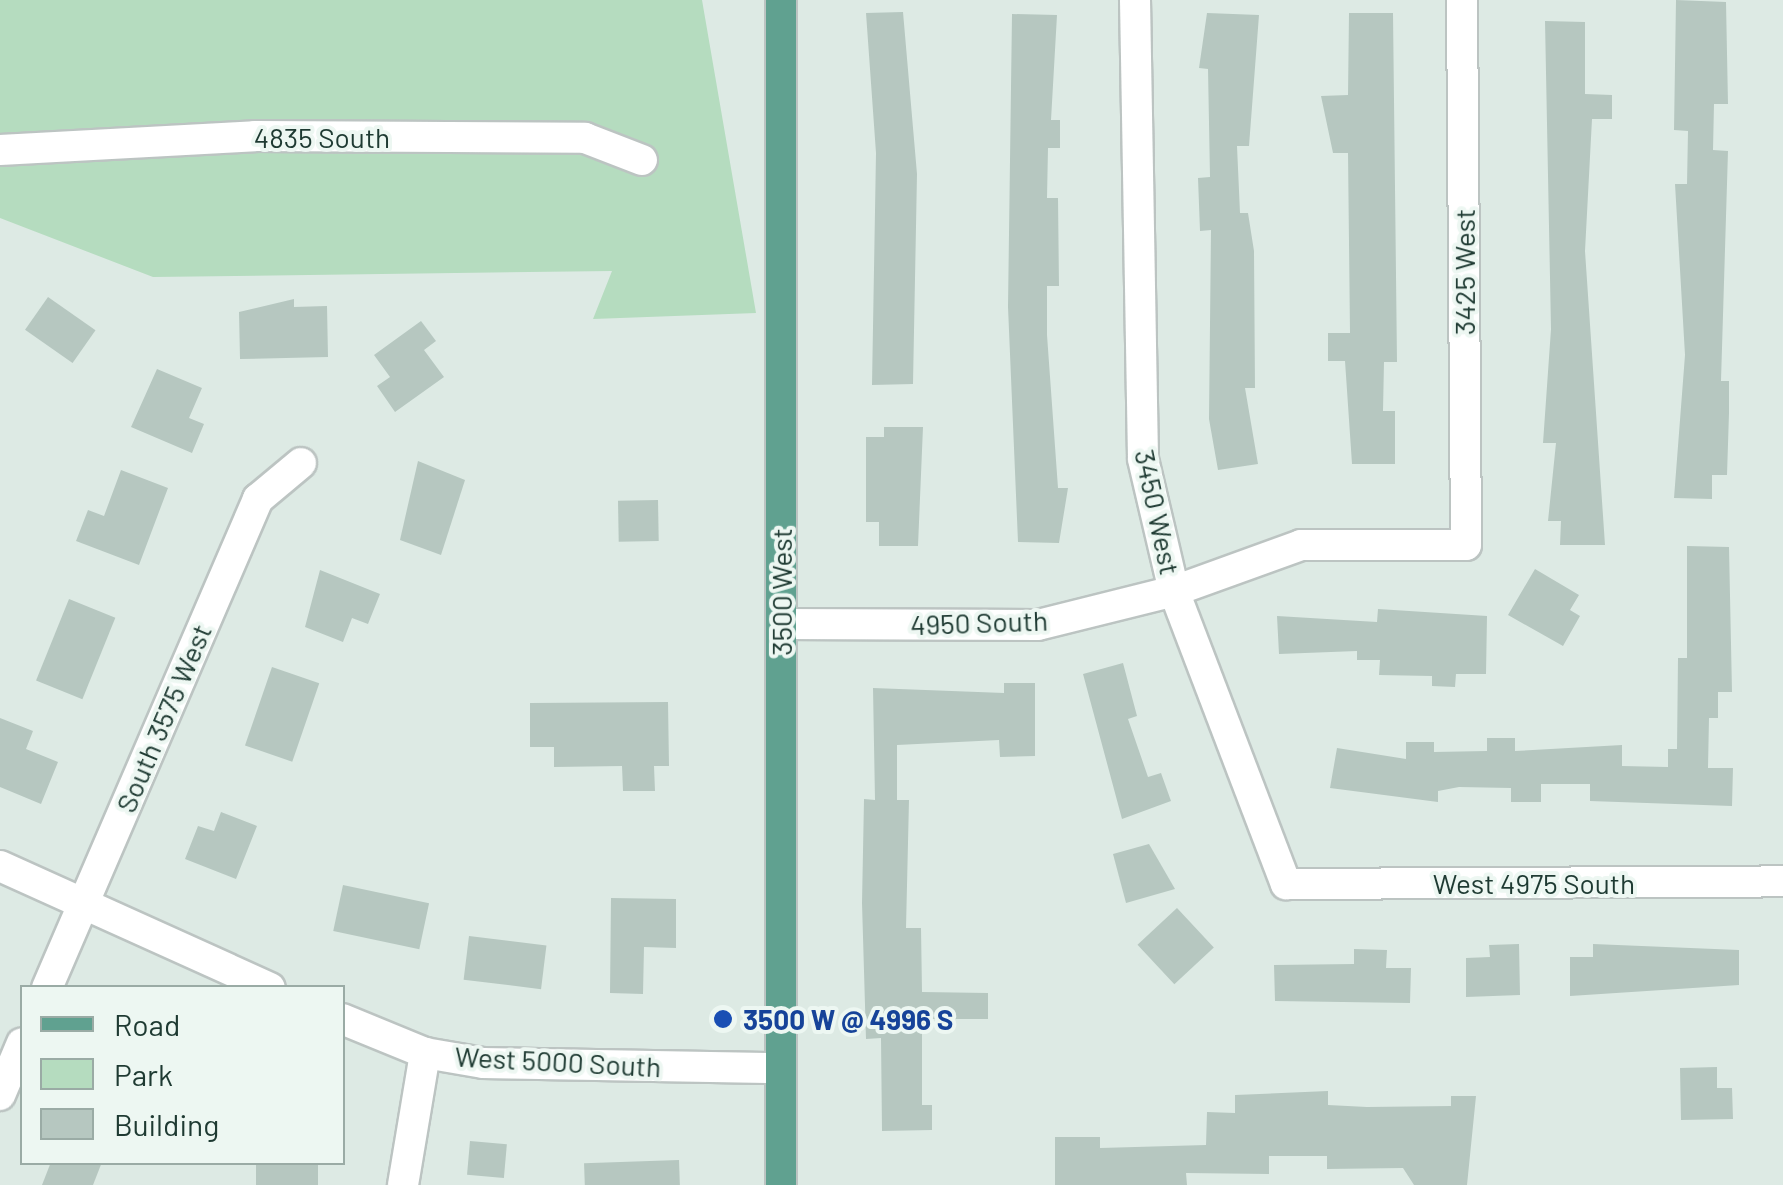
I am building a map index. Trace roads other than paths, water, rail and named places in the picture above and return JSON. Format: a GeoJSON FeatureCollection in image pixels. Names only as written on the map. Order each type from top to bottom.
{"type":"FeatureCollection","features":[{"type":"Feature","properties":{"kind":"main road","name":"3500 West"},"geometry":{"type":"LineString","coordinates":[[781,0],[781,1185]]}},
{"type":"Feature","properties":{"kind":"street","name":"3450 West"},"geometry":{"type":"LineString","coordinates":[[1136,0],[1143,460],[1174,591],[1286,884]]}},
{"type":"Feature","properties":{"kind":"street","name":"3425 West"},"geometry":{"type":"LineString","coordinates":[[1462,0],[1466,545]]}},
{"type":"Feature","properties":{"kind":"street","name":"4835 South"},"geometry":{"type":"LineString","coordinates":[[0,150],[255,136],[585,138],[642,160]]}},
{"type":"Feature","properties":{"kind":"street","name":"South 3575 West"},"geometry":{"type":"LineString","coordinates":[[48,985],[258,498],[300,463]]}},
{"type":"Feature","properties":{"kind":"street","name":"4950 South"},"geometry":{"type":"LineString","coordinates":[[781,624],[1038,625],[1174,591],[1301,545],[1466,545]]}},
{"type":"Feature","properties":{"kind":"street"},"geometry":{"type":"LineString","coordinates":[[0,866],[264,985]]}},
{"type":"Feature","properties":{"kind":"street","name":"West 4975 South"},"geometry":{"type":"LineString","coordinates":[[1286,884],[1783,881]]}},
{"type":"Feature","properties":{"kind":"street","name":"West 5000 South"},"geometry":{"type":"LineString","coordinates":[[345,1020],[425,1054],[483,1063],[781,1068]]}},
{"type":"Feature","properties":{"kind":"street"},"geometry":{"type":"LineString","coordinates":[[0,1095],[20,1048]]}},
{"type":"Feature","properties":{"kind":"street"},"geometry":{"type":"LineString","coordinates":[[403,1185],[425,1054]]}},
{"type":"Feature","properties":{"kind":"place","name":"3500 W @ 4996 S"},"geometry":{"type":"Point","coordinates":[723,1019]}}]}
